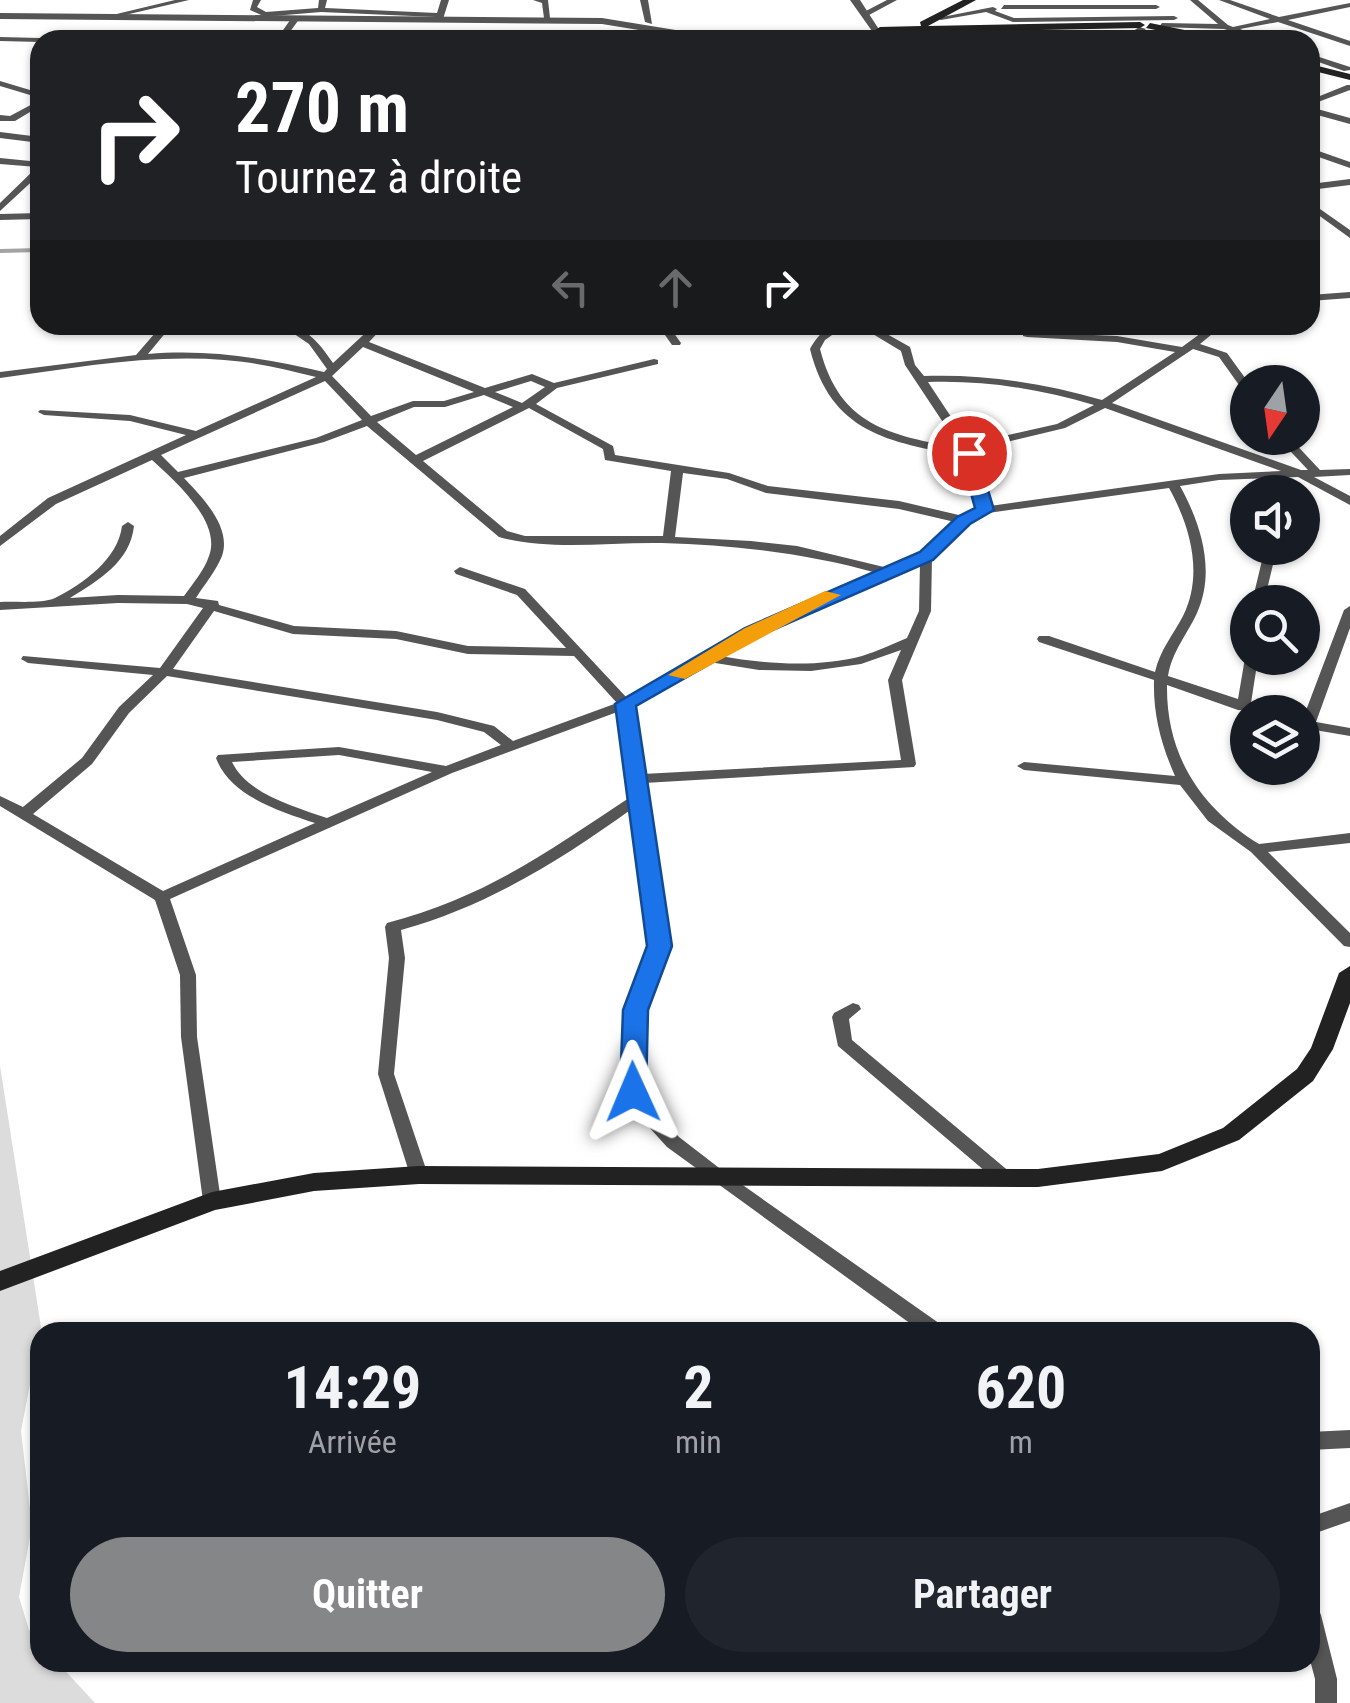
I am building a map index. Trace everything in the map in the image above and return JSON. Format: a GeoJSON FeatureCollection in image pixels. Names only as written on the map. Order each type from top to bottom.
{"type":"FeatureCollection","features":[{"type":"Feature","properties":{"kind":"main road"},"geometry":{"type":"LineString","coordinates":[[906,29],[941,18],[971,0]]}},
{"type":"Feature","properties":{"kind":"main road"},"geometry":{"type":"LineString","coordinates":[[900,30],[1162,30]]}},
{"type":"Feature","properties":{"kind":"main road"},"geometry":{"type":"LineString","coordinates":[[1012,30],[1156,30]]}},
{"type":"Feature","properties":{"kind":"main road"},"geometry":{"type":"LineString","coordinates":[[1320,64],[1349,72]]}},
{"type":"Feature","properties":{"kind":"main road"},"geometry":{"type":"LineString","coordinates":[[0,1281],[212,1202],[314,1182],[418,1175],[1005,1178],[1092,1174],[1162,1162],[1231,1134],[1305,1076],[1322,1049],[1350,973]]}},
{"type":"Feature","properties":{"kind":"street"},"geometry":{"type":"LineString","coordinates":[[108,17],[185,0]]}},
{"type":"Feature","properties":{"kind":"street"},"geometry":{"type":"LineString","coordinates":[[256,0],[253,8],[269,16],[322,5],[439,17]]}},
{"type":"Feature","properties":{"kind":"street"},"geometry":{"type":"LineString","coordinates":[[439,17],[445,0]]}},
{"type":"Feature","properties":{"kind":"street"},"geometry":{"type":"LineString","coordinates":[[536,0],[545,2],[547,16]]}},
{"type":"Feature","properties":{"kind":"street"},"geometry":{"type":"LineString","coordinates":[[644,0],[648,22]]}},
{"type":"Feature","properties":{"kind":"street"},"geometry":{"type":"LineString","coordinates":[[854,0],[878,30]]}},
{"type":"Feature","properties":{"kind":"street"},"geometry":{"type":"LineString","coordinates":[[866,12],[892,0]]}},
{"type":"Feature","properties":{"kind":"street"},"geometry":{"type":"LineString","coordinates":[[995,9],[1014,0]]}},
{"type":"Feature","properties":{"kind":"street"},"geometry":{"type":"LineString","coordinates":[[941,18],[1037,1],[1142,0],[1177,20]]}},
{"type":"Feature","properties":{"kind":"street"},"geometry":{"type":"LineString","coordinates":[[1194,0],[1230,28],[1350,4]]}},
{"type":"Feature","properties":{"kind":"street"},"geometry":{"type":"LineString","coordinates":[[1223,0],[1311,30]]}},
{"type":"Feature","properties":{"kind":"street"},"geometry":{"type":"LineString","coordinates":[[1306,0],[1350,15]]}},
{"type":"Feature","properties":{"kind":"street"},"geometry":{"type":"LineString","coordinates":[[995,9],[1156,7]]}},
{"type":"Feature","properties":{"kind":"street"},"geometry":{"type":"LineString","coordinates":[[995,9],[1013,20],[1177,20],[1236,30]]}},
{"type":"Feature","properties":{"kind":"street"},"geometry":{"type":"LineString","coordinates":[[0,16],[572,18],[648,22],[690,30]]}},
{"type":"Feature","properties":{"kind":"street"},"geometry":{"type":"LineString","coordinates":[[534,20],[547,16],[632,23],[651,30]]}},
{"type":"Feature","properties":{"kind":"street"},"geometry":{"type":"LineString","coordinates":[[287,30],[296,18]]}},
{"type":"Feature","properties":{"kind":"street"},"geometry":{"type":"LineString","coordinates":[[1140,30],[1177,20]]}},
{"type":"Feature","properties":{"kind":"street"},"geometry":{"type":"LineString","coordinates":[[1320,33],[1350,41]]}},
{"type":"Feature","properties":{"kind":"street"},"geometry":{"type":"LineString","coordinates":[[0,39],[30,40]]}},
{"type":"Feature","properties":{"kind":"street"},"geometry":{"type":"LineString","coordinates":[[0,83],[30,95]]}},
{"type":"Feature","properties":{"kind":"street"},"geometry":{"type":"LineString","coordinates":[[1320,101],[1350,86]]}},
{"type":"Feature","properties":{"kind":"street"},"geometry":{"type":"LineString","coordinates":[[1329,95],[1350,100]]}},
{"type":"Feature","properties":{"kind":"street"},"geometry":{"type":"LineString","coordinates":[[0,131],[30,106]]}},
{"type":"Feature","properties":{"kind":"street"},"geometry":{"type":"LineString","coordinates":[[1320,110],[1350,121]]}},
{"type":"Feature","properties":{"kind":"street"},"geometry":{"type":"LineString","coordinates":[[0,118],[12,119]]}},
{"type":"Feature","properties":{"kind":"street"},"geometry":{"type":"LineString","coordinates":[[0,131],[30,138]]}},
{"type":"Feature","properties":{"kind":"street"},"geometry":{"type":"LineString","coordinates":[[1320,155],[1350,165]]}},
{"type":"Feature","properties":{"kind":"street"},"geometry":{"type":"LineString","coordinates":[[0,161],[30,166]]}},
{"type":"Feature","properties":{"kind":"street"},"geometry":{"type":"LineString","coordinates":[[0,208],[30,177]]}},
{"type":"Feature","properties":{"kind":"street"},"geometry":{"type":"LineString","coordinates":[[1320,186],[1350,182]]}},
{"type":"Feature","properties":{"kind":"street"},"geometry":{"type":"LineString","coordinates":[[1320,212],[1350,234]]}},
{"type":"Feature","properties":{"kind":"street"},"geometry":{"type":"LineString","coordinates":[[0,217],[30,216]]}},
{"type":"Feature","properties":{"kind":"street"},"geometry":{"type":"LineString","coordinates":[[1320,297],[1350,295]]}},
{"type":"Feature","properties":{"kind":"street"},"geometry":{"type":"LineString","coordinates":[[138,360],[159,335]]}},
{"type":"Feature","properties":{"kind":"street"},"geometry":{"type":"LineString","coordinates":[[302,335],[313,342],[329,372],[370,422],[463,505],[514,538],[670,540],[812,552],[885,571]]}},
{"type":"Feature","properties":{"kind":"street"},"geometry":{"type":"LineString","coordinates":[[0,542],[52,502],[329,372],[371,335]]}},
{"type":"Feature","properties":{"kind":"street"},"geometry":{"type":"LineString","coordinates":[[670,335],[676,343]]}},
{"type":"Feature","properties":{"kind":"street"},"geometry":{"type":"LineString","coordinates":[[826,335],[815,349],[823,385],[837,405],[881,431],[968,450],[1061,426],[1104,404],[1205,335]]}},
{"type":"Feature","properties":{"kind":"street"},"geometry":{"type":"LineString","coordinates":[[881,335],[909,351],[908,360],[968,450],[985,510]]}},
{"type":"Feature","properties":{"kind":"street"},"geometry":{"type":"LineString","coordinates":[[1045,335],[1188,348],[1223,356],[1230,366]]}},
{"type":"Feature","properties":{"kind":"street"},"geometry":{"type":"LineString","coordinates":[[363,343],[525,405],[610,448],[609,458],[729,476],[766,489],[899,505],[964,520]]}},
{"type":"Feature","properties":{"kind":"street"},"geometry":{"type":"LineString","coordinates":[[0,375],[138,360],[248,358],[329,372]]}},
{"type":"Feature","properties":{"kind":"street"},"geometry":{"type":"LineString","coordinates":[[416,460],[525,405],[553,386],[654,362]]}},
{"type":"Feature","properties":{"kind":"street"},"geometry":{"type":"LineString","coordinates":[[176,476],[272,455],[413,404],[445,404],[532,377],[553,386]]}},
{"type":"Feature","properties":{"kind":"street"},"geometry":{"type":"LineString","coordinates":[[921,379],[974,378],[1029,385],[1104,404],[1300,474],[1350,501]]}},
{"type":"Feature","properties":{"kind":"street"},"geometry":{"type":"LineString","coordinates":[[44,412],[130,418],[198,434]]}},
{"type":"Feature","properties":{"kind":"street"},"geometry":{"type":"LineString","coordinates":[[1301,455],[1318,473]]}},
{"type":"Feature","properties":{"kind":"street"},"geometry":{"type":"LineString","coordinates":[[154,456],[199,502],[218,542],[217,552],[188,600]]}},
{"type":"Feature","properties":{"kind":"street"},"geometry":{"type":"LineString","coordinates":[[670,540],[676,471]]}},
{"type":"Feature","properties":{"kind":"street"},"geometry":{"type":"LineString","coordinates":[[162,898],[447,770],[626,704],[752,632],[926,556],[964,520],[985,510],[1172,482],[1350,472]]}},
{"type":"Feature","properties":{"kind":"street"},"geometry":{"type":"LineString","coordinates":[[1172,482],[1194,530],[1198,578],[1194,605],[1166,657],[1160,682],[1164,720],[1187,781],[1204,808],[1256,849],[1350,942]]}},
{"type":"Feature","properties":{"kind":"street"},"geometry":{"type":"LineString","coordinates":[[57,601],[107,566],[125,546],[128,526]]}},
{"type":"Feature","properties":{"kind":"street"},"geometry":{"type":"LineString","coordinates":[[636,779],[904,766],[910,761],[895,680],[924,610],[926,556]]}},
{"type":"Feature","properties":{"kind":"street"},"geometry":{"type":"LineString","coordinates":[[460,570],[521,592],[626,704],[636,799],[646,828],[660,946],[636,1010],[633,1092],[638,1105],[673,1142],[721,1179],[922,1322]]}},
{"type":"Feature","properties":{"kind":"street"},"geometry":{"type":"LineString","coordinates":[[0,606],[57,601],[188,600],[213,604],[293,630],[396,634],[468,650],[575,652]]}},
{"type":"Feature","properties":{"kind":"street"},"geometry":{"type":"LineString","coordinates":[[24,814],[86,761],[141,690],[164,672],[213,604]]}},
{"type":"Feature","properties":{"kind":"street"},"geometry":{"type":"LineString","coordinates":[[1316,695],[1350,610]]}},
{"type":"Feature","properties":{"kind":"street"},"geometry":{"type":"LineString","coordinates":[[1044,639],[1230,703]]}},
{"type":"Feature","properties":{"kind":"street"},"geometry":{"type":"LineString","coordinates":[[708,658],[776,669],[871,660],[908,642]]}},
{"type":"Feature","properties":{"kind":"street"},"geometry":{"type":"LineString","coordinates":[[28,659],[164,672],[437,716],[489,729],[512,747]]}},
{"type":"Feature","properties":{"kind":"street"},"geometry":{"type":"LineString","coordinates":[[1320,727],[1350,732]]}},
{"type":"Feature","properties":{"kind":"street"},"geometry":{"type":"LineString","coordinates":[[325,822],[246,786],[226,770],[223,758],[339,751],[447,770]]}},
{"type":"Feature","properties":{"kind":"street"},"geometry":{"type":"LineString","coordinates":[[1024,766],[1187,781]]}},
{"type":"Feature","properties":{"kind":"street"},"geometry":{"type":"LineString","coordinates":[[418,1175],[386,1074],[397,958],[393,927],[452,912],[477,899],[550,859],[636,799]]}},
{"type":"Feature","properties":{"kind":"street"},"geometry":{"type":"LineString","coordinates":[[0,800],[162,898],[188,975],[189,1037],[212,1202]]}},
{"type":"Feature","properties":{"kind":"street"},"geometry":{"type":"LineString","coordinates":[[1256,849],[1350,838]]}},
{"type":"Feature","properties":{"kind":"street"},"geometry":{"type":"LineString","coordinates":[[853,1009],[840,1017],[844,1042],[1005,1178]]}},
{"type":"Feature","properties":{"kind":"street"},"geometry":{"type":"LineString","coordinates":[[1320,1440],[1350,1439]]}},
{"type":"Feature","properties":{"kind":"street"},"geometry":{"type":"LineString","coordinates":[[1320,1522],[1350,1512]]}},
{"type":"Feature","properties":{"kind":"street"},"geometry":{"type":"LineString","coordinates":[[1320,1655],[1326,1703]]}},
{"type":"Feature","properties":{"kind":"shaded area"},"geometry":{"type":"Polygon","coordinates":[[[0,1066],[40,1322],[30,1322],[30,1384],[21,1431],[30,1537],[19,1597],[30,1631],[30,1672],[66,1672],[95,1703],[0,1703],[0,1066]]]}},
{"type":"Feature","properties":{"kind":"waterway"},"geometry":{"type":"LineString","coordinates":[[0,251],[30,250]]}},
{"type":"Feature","properties":{"kind":"slow traffic"},"geometry":{"type":"LineString","coordinates":[[678,675],[752,632],[832,595]]}},
{"type":"Feature","properties":{"kind":"route"},"geometry":{"type":"LineString","coordinates":[[633,1092],[636,1010],[660,946],[646,828],[636,799],[633,739],[626,704],[752,632],[926,556],[964,520],[985,510],[969,453]]}}]}
